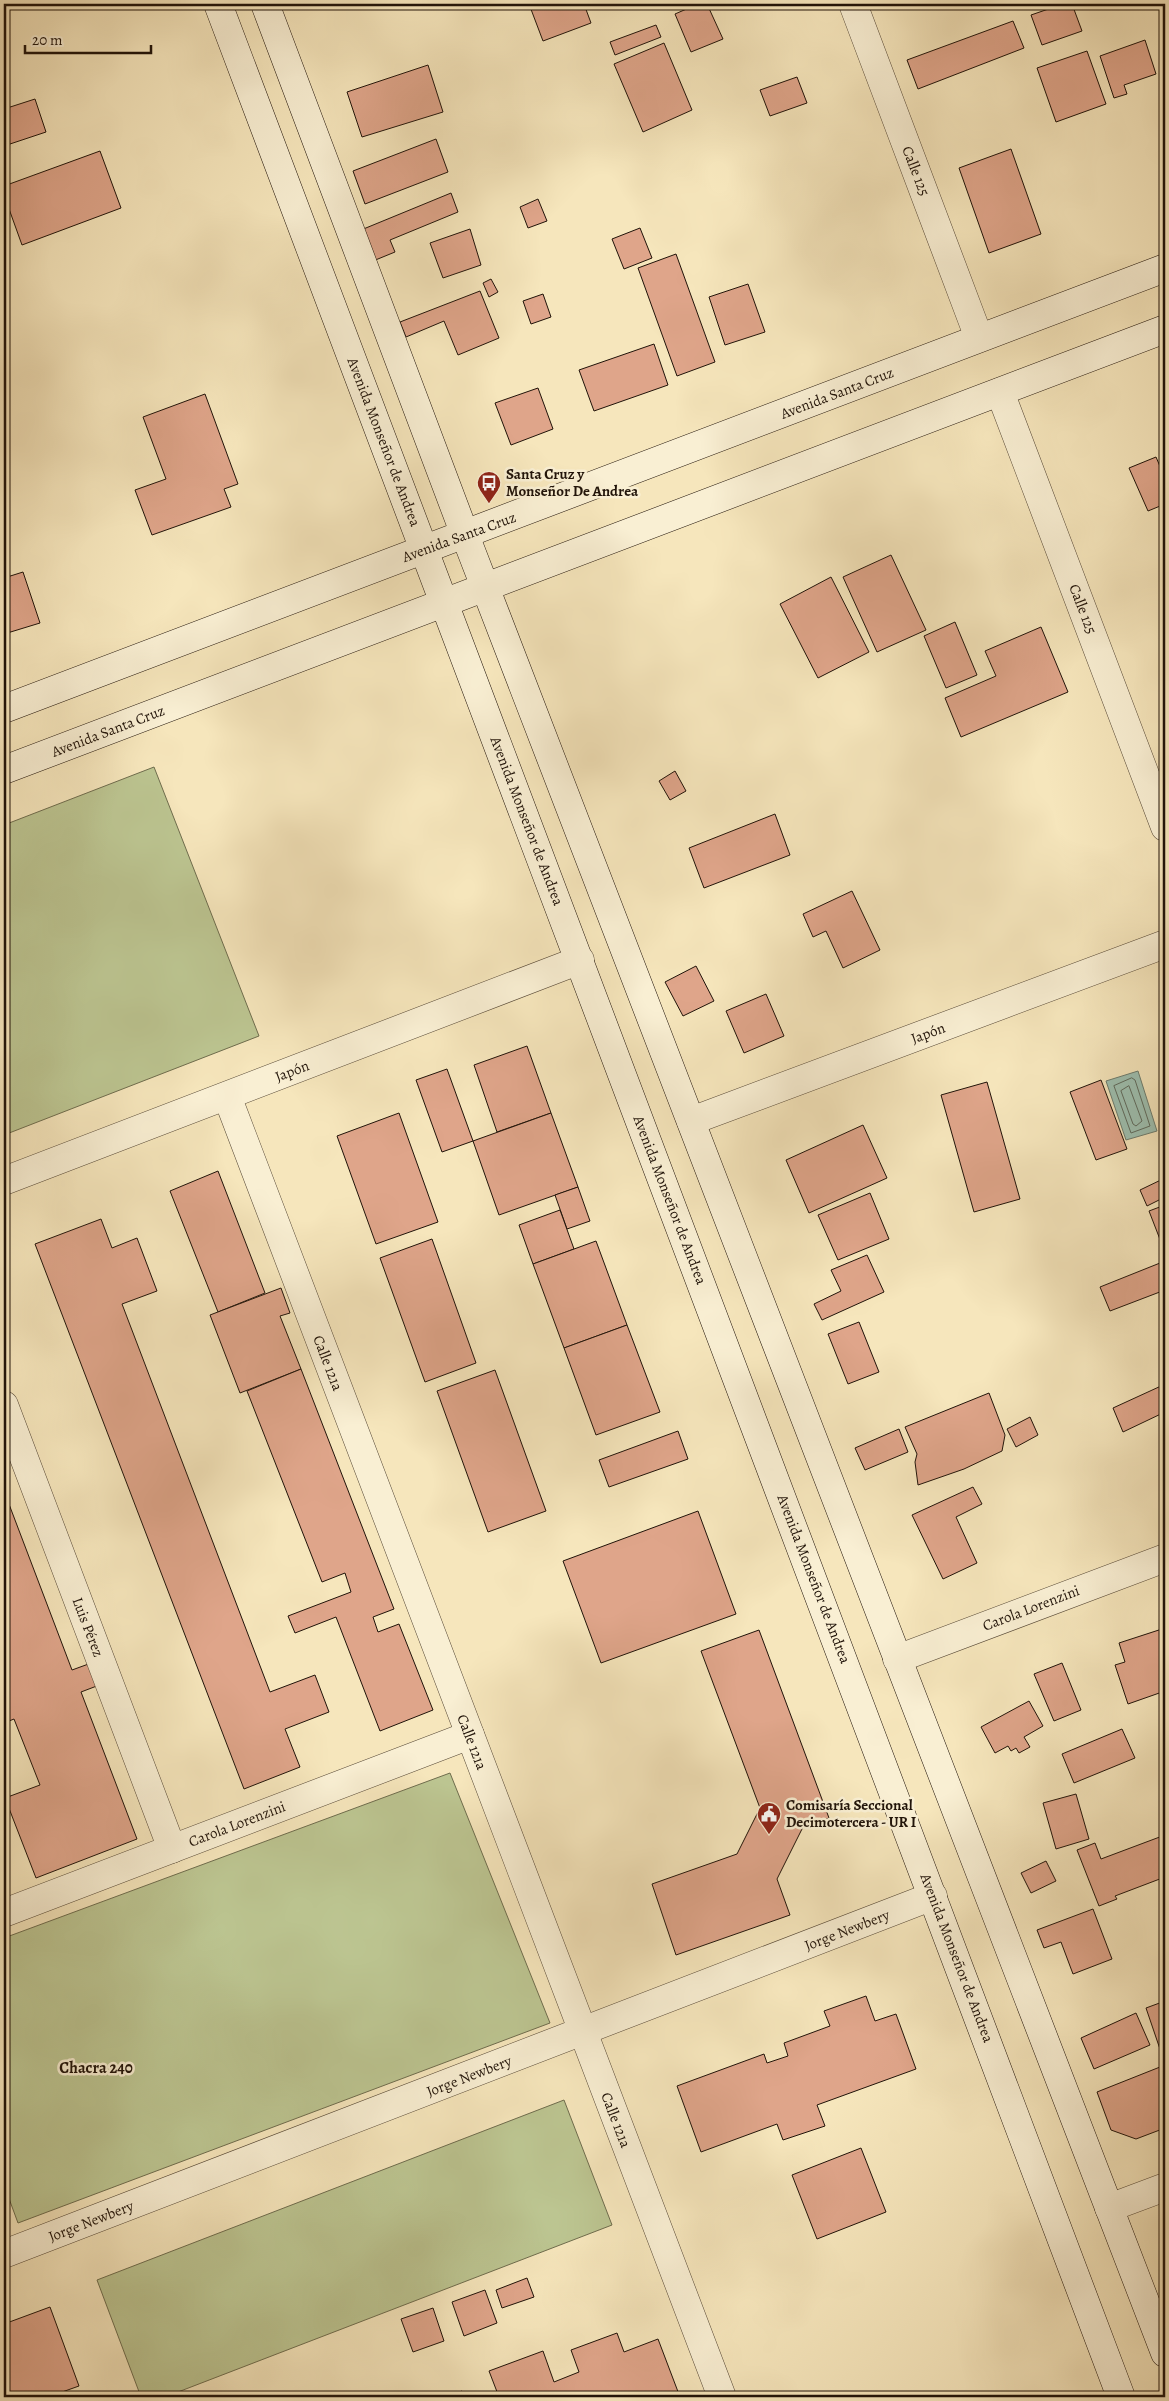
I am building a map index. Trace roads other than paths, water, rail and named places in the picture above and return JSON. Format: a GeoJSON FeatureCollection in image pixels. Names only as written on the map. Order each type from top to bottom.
{"type":"FeatureCollection","features":[{"type":"Feature","properties":{"kind":"main road","name":"Avenida Monseñor de Andrea"},"geometry":{"type":"LineString","coordinates":[[218,4],[1121,2397]]}},
{"type":"Feature","properties":{"kind":"main road"},"geometry":{"type":"LineString","coordinates":[[265,4],[465,535],[1165,2353]]}},
{"type":"Feature","properties":{"kind":"main road","name":"Calle 125"},"geometry":{"type":"LineString","coordinates":[[853,4],[980,338]]}},
{"type":"Feature","properties":{"kind":"main road","name":"Avenida Santa Cruz"},"geometry":{"type":"LineString","coordinates":[[4,709],[1165,268]]}},
{"type":"Feature","properties":{"kind":"main road","name":"Avenida Santa Cruz"},"geometry":{"type":"LineString","coordinates":[[4,770],[1165,329]]}},
{"type":"Feature","properties":{"kind":"main road","name":"Calle 125"},"geometry":{"type":"LineString","coordinates":[[1000,392],[1165,827]]}},
{"type":"Feature","properties":{"kind":"main road","name":"Japón"},"geometry":{"type":"LineString","coordinates":[[690,1121],[1165,944]]}},
{"type":"Feature","properties":{"kind":"main road","name":"Japón"},"geometry":{"type":"LineString","coordinates":[[4,1181],[580,960]]}},
{"type":"Feature","properties":{"kind":"main road","name":"Calle 121a"},"geometry":{"type":"LineString","coordinates":[[226,1096],[720,2392]]}},
{"type":"Feature","properties":{"kind":"main road","name":"Luis Pérez"},"geometry":{"type":"LineString","coordinates":[[4,1405],[172,1849]]}},
{"type":"Feature","properties":{"kind":"main road","name":"Carola Lorenzini"},"geometry":{"type":"LineString","coordinates":[[897,1659],[1165,1558]]}},
{"type":"Feature","properties":{"kind":"main road","name":"Carola Lorenzini"},"geometry":{"type":"LineString","coordinates":[[4,1913],[470,1735]]}},
{"type":"Feature","properties":{"kind":"main road","name":"Jorge Newbery"},"geometry":{"type":"LineString","coordinates":[[4,2254],[933,1896]]}},
{"type":"Feature","properties":{"kind":"main road"},"geometry":{"type":"LineString","coordinates":[[1109,2208],[1165,2187]]}},
{"type":"Feature","properties":{"kind":"water"},"geometry":{"type":"Polygon","coordinates":[[[1138,1071],[1157,1131],[1126,1140],[1106,1081],[1138,1071]]]}},
{"type":"Feature","properties":{"kind":"place","name":"Santa Cruz y Monseñor De Andrea"},"geometry":{"type":"Point","coordinates":[489,504]}},
{"type":"Feature","properties":{"kind":"place","name":"Comisaría Seccional Decimotercera - UR I"},"geometry":{"type":"Point","coordinates":[769,1835]}},
{"type":"Feature","properties":{"kind":"district","name":"Chacra 240"},"geometry":{"type":"Point","coordinates":[96,2068]}}]}
